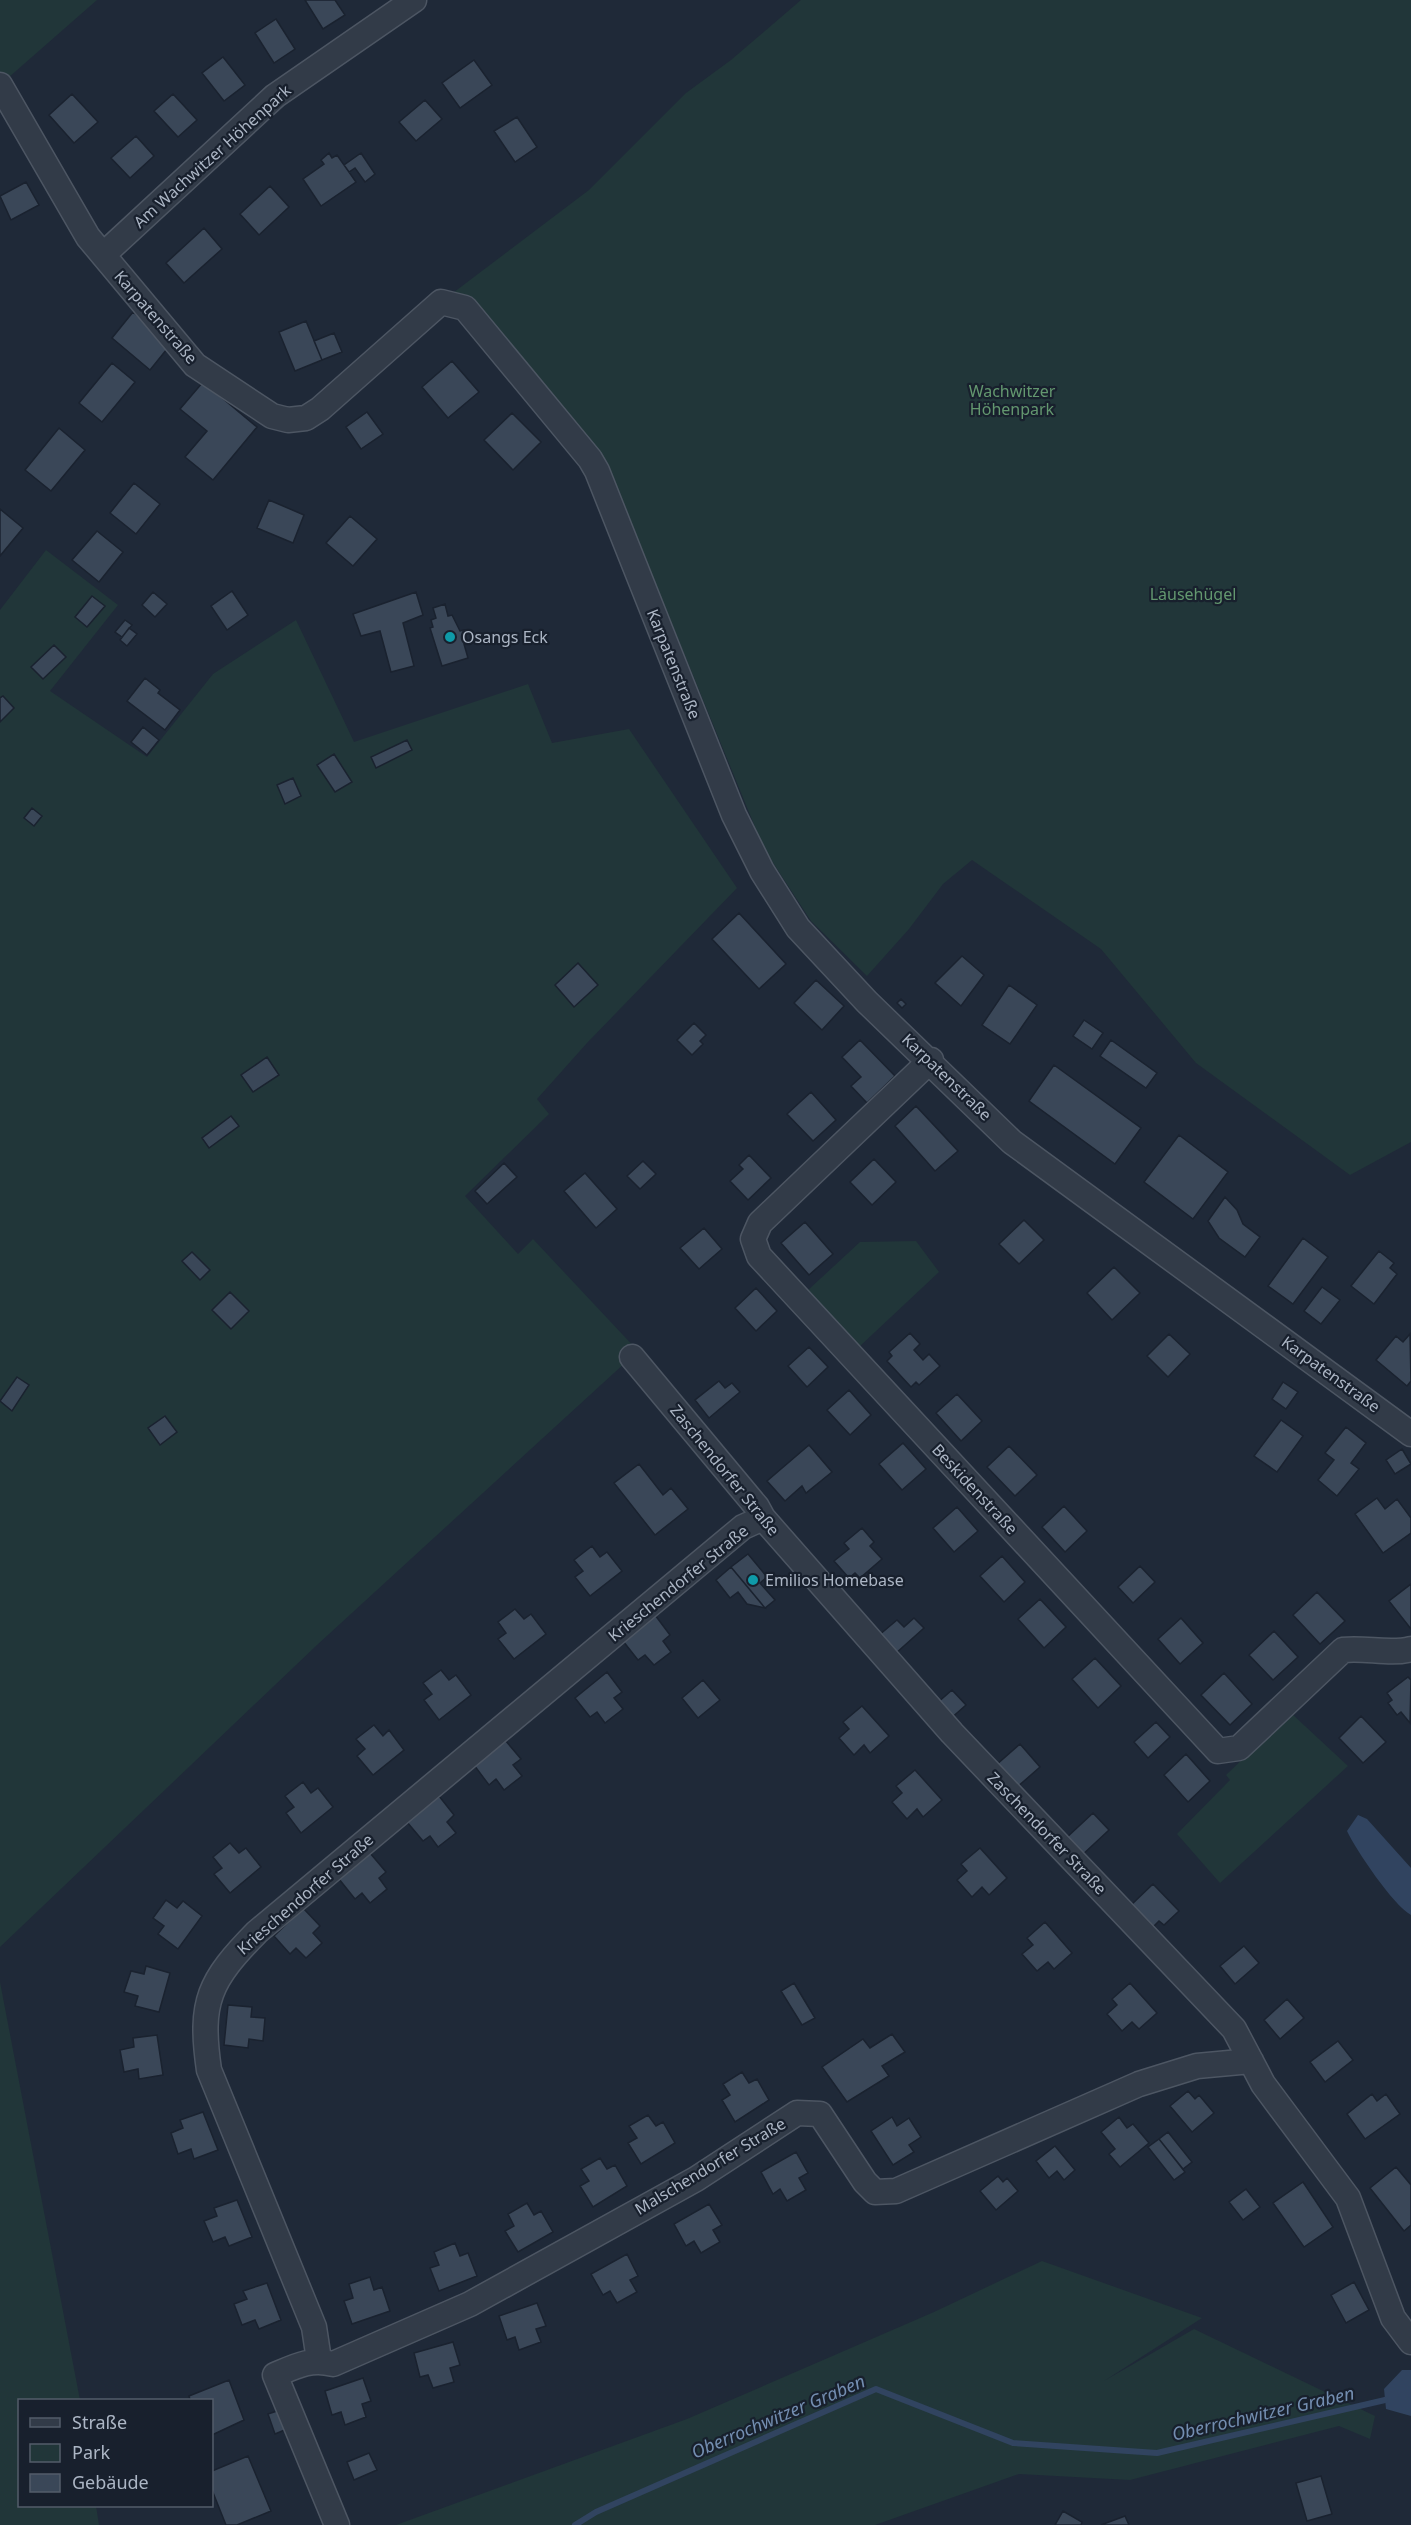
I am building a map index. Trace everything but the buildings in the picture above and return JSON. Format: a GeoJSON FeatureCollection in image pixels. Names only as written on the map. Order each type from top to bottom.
{"type":"FeatureCollection","features":[{"type":"Feature","properties":{"kind":"street","name":"Am Wachwitzer Höhenpark"},"geometry":{"type":"LineString","coordinates":[[103,255],[275,96],[414,0]]}},
{"type":"Feature","properties":{"kind":"street","name":"Karpatenstraße"},"geometry":{"type":"LineString","coordinates":[[0,85],[76,219],[103,255],[195,365],[272,416],[288,420],[306,418],[320,409],[441,302],[465,308],[590,459],[597,471],[734,815],[762,871],[798,928],[867,1002],[931,1060],[1012,1142],[1411,1434]]}},
{"type":"Feature","properties":{"kind":"street","name":"Beskidenstraße"},"geometry":{"type":"LineString","coordinates":[[931,1060],[760,1223],[753,1239],[759,1256],[1218,1751],[1239,1748],[1343,1650],[1362,1648],[1402,1652],[1411,1649]]}},
{"type":"Feature","properties":{"kind":"street","name":"Zaschendorfer Straße"},"geometry":{"type":"LineString","coordinates":[[632,1357],[757,1507],[763,1518],[952,1733],[1234,2029],[1263,2084],[1348,2198],[1393,2319],[1410,2342]]}},
{"type":"Feature","properties":{"kind":"street","name":"Krieschendorfer Straße"},"geometry":{"type":"LineString","coordinates":[[319,2360],[314,2327],[209,2070],[204,2033],[209,1995],[225,1964],[257,1932],[743,1527],[763,1518]]}},
{"type":"Feature","properties":{"kind":"street","name":"Malschendorfer Straße"},"geometry":{"type":"LineString","coordinates":[[319,2360],[333,2364],[471,2304],[696,2179],[797,2113],[820,2114],[865,2182],[875,2192],[896,2191],[1138,2084],[1197,2066],[1251,2061]]}},
{"type":"Feature","properties":{"kind":"street"},"geometry":{"type":"LineString","coordinates":[[319,2360],[307,2362],[275,2375],[337,2525]]}},
{"type":"Feature","properties":{"kind":"green space"},"geometry":{"type":"Polygon","coordinates":[[[0,0],[97,0],[0,85],[0,0]]]}},
{"type":"Feature","properties":{"kind":"green space","name":"Wachwitzer Höhenpark"},"geometry":{"type":"Polygon","coordinates":[[[801,0],[1411,0],[1411,1142],[1350,1175],[1196,1063],[1101,949],[972,860],[943,884],[909,929],[867,976],[811,921],[764,849],[616,487],[592,442],[465,308],[441,302],[589,190],[686,93],[731,60],[801,0]]]}},
{"type":"Feature","properties":{"kind":"green space"},"geometry":{"type":"Polygon","coordinates":[[[46,550],[118,605],[50,691],[147,757],[213,674],[296,620],[354,742],[528,684],[552,743],[629,729],[737,888],[587,1043],[537,1099],[549,1114],[465,1196],[518,1254],[533,1239],[638,1351],[317,1645],[0,1947],[0,610],[46,550]]]}},
{"type":"Feature","properties":{"kind":"green space"},"geometry":{"type":"Polygon","coordinates":[[[916,1241],[939,1272],[859,1347],[807,1291],[860,1242],[916,1241]]]}},
{"type":"Feature","properties":{"kind":"green space"},"geometry":{"type":"Polygon","coordinates":[[[1291,1713],[1348,1766],[1220,1883],[1177,1834],[1230,1780],[1226,1775],[1291,1713]]]}},
{"type":"Feature","properties":{"kind":"green space"},"geometry":{"type":"Polygon","coordinates":[[[0,1982],[80,2399],[18,2399],[18,2507],[96,2507],[99,2525],[0,2525],[0,1982]]]}},
{"type":"Feature","properties":{"kind":"green space"},"geometry":{"type":"Polygon","coordinates":[[[1042,2261],[1202,2318],[1104,2381],[1194,2329],[1375,2416],[1370,2439],[1339,2426],[1130,2480],[1019,2474],[875,2525],[396,2525],[687,2419],[934,2312],[1042,2261]]]}},
{"type":"Feature","properties":{"kind":"water"},"geometry":{"type":"Polygon","coordinates":[[[1358,1815],[1367,1819],[1411,1868],[1411,1915],[1385,1889],[1347,1831],[1358,1815]]]}},
{"type":"Feature","properties":{"kind":"water"},"geometry":{"type":"Polygon","coordinates":[[[1402,2370],[1411,2370],[1411,2416],[1386,2409],[1384,2389],[1402,2370]]]}},
{"type":"Feature","properties":{"kind":"waterway","name":"Oberrochwitzer Graben"},"geometry":{"type":"LineString","coordinates":[[575,2525],[596,2512],[876,2389],[1013,2443],[1157,2453],[1385,2400]]}},
{"type":"Feature","properties":{"kind":"place","name":"Osangs Eck"},"geometry":{"type":"Point","coordinates":[450,637]}},
{"type":"Feature","properties":{"kind":"place","name":"Emilios Homebase"},"geometry":{"type":"Point","coordinates":[753,1580]}},
{"type":"Feature","properties":{"kind":"park label","name":"Läusehügel"},"geometry":{"type":"Point","coordinates":[1193,594]}}]}
